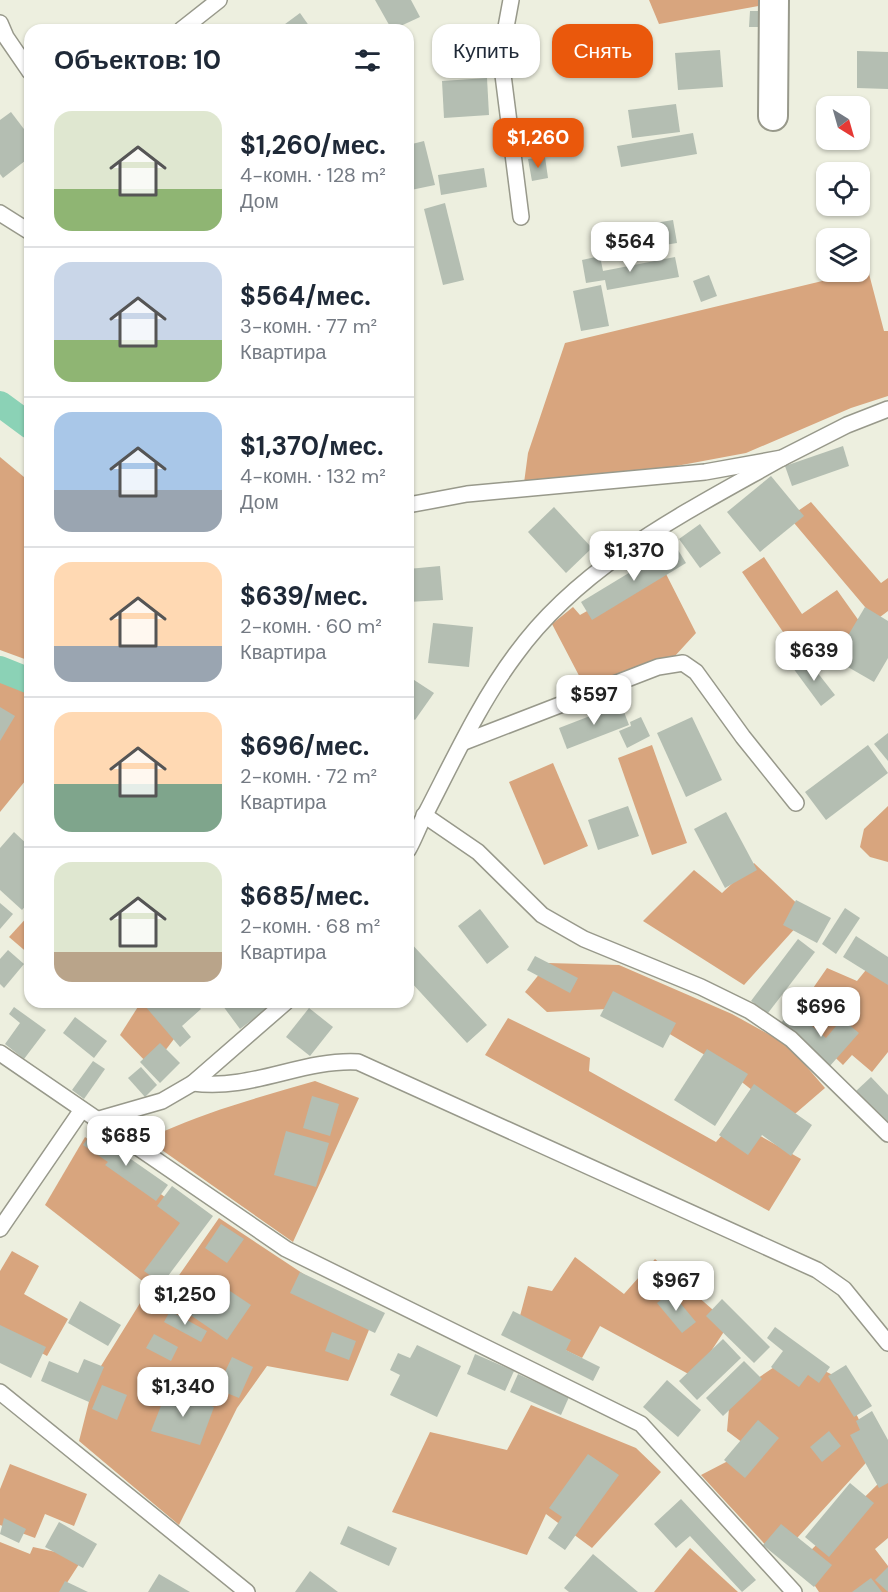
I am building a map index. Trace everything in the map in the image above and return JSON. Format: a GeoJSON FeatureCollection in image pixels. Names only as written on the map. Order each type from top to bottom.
{"type":"FeatureCollection","features":[{"type":"Feature","properties":{"kind":"street"},"geometry":{"type":"LineString","coordinates":[[773,116],[779,1]]}},
{"type":"Feature","properties":{"kind":"lane"},"geometry":{"type":"LineString","coordinates":[[189,24],[219,0]]}},
{"type":"Feature","properties":{"kind":"lane"},"geometry":{"type":"LineString","coordinates":[[511,0],[504,38],[502,67],[521,217]]}},
{"type":"Feature","properties":{"kind":"lane"},"geometry":{"type":"LineString","coordinates":[[0,23],[6,37],[24,63]]}},
{"type":"Feature","properties":{"kind":"lane"},"geometry":{"type":"LineString","coordinates":[[0,213],[24,228]]}},
{"type":"Feature","properties":{"kind":"lane"},"geometry":{"type":"LineString","coordinates":[[414,837],[498,679],[517,651],[550,614],[588,580],[688,511],[782,458],[847,425],[888,409]]}},
{"type":"Feature","properties":{"kind":"lane"},"geometry":{"type":"LineString","coordinates":[[414,504],[467,494],[705,472],[782,458]]}},
{"type":"Feature","properties":{"kind":"lane"},"geometry":{"type":"LineString","coordinates":[[464,742],[658,667],[683,663],[696,672],[743,737],[796,803]]}},
{"type":"Feature","properties":{"kind":"lane"},"geometry":{"type":"LineString","coordinates":[[424,815],[478,852],[542,915],[584,939],[701,987],[750,1011],[791,1039],[888,1134]]}},
{"type":"Feature","properties":{"kind":"lane"},"geometry":{"type":"LineString","coordinates":[[96,1120],[162,1101],[193,1083],[279,1008]]}},
{"type":"Feature","properties":{"kind":"lane"},"geometry":{"type":"LineString","coordinates":[[0,1053],[81,1111],[286,1250],[641,1424],[794,1592]]}},
{"type":"Feature","properties":{"kind":"lane"},"geometry":{"type":"LineString","coordinates":[[193,1083],[233,1085],[339,1061],[358,1062],[817,1270],[844,1289],[888,1343]]}},
{"type":"Feature","properties":{"kind":"lane"},"geometry":{"type":"LineString","coordinates":[[0,1229],[81,1111]]}},
{"type":"Feature","properties":{"kind":"lane"},"geometry":{"type":"LineString","coordinates":[[0,1392],[247,1592]]}},
{"type":"Feature","properties":{"kind":"shaded area"},"geometry":{"type":"Polygon","coordinates":[[[649,0],[764,0],[764,5],[659,24],[649,0]]]}},
{"type":"Feature","properties":{"kind":"shaded area"},"geometry":{"type":"Polygon","coordinates":[[[870,278],[884,331],[888,331],[888,396],[851,408],[746,453],[644,472],[524,483],[528,453],[565,343],[818,282],[870,282],[870,278]]]}},
{"type":"Feature","properties":{"kind":"shaded area"},"geometry":{"type":"Polygon","coordinates":[[[0,457],[24,477],[24,659],[0,650],[0,457]]]}},
{"type":"Feature","properties":{"kind":"shaded area"},"geometry":{"type":"Polygon","coordinates":[[[811,502],[881,583],[888,578],[888,611],[876,620],[789,517],[811,502]]]}},
{"type":"Feature","properties":{"kind":"shaded area"},"geometry":{"type":"Polygon","coordinates":[[[764,557],[802,614],[837,590],[864,628],[807,667],[742,572],[764,557]]]}},
{"type":"Feature","properties":{"kind":"shaded area"},"geometry":{"type":"Polygon","coordinates":[[[663,568],[696,633],[674,657],[586,689],[552,624],[573,607],[580,615],[663,568]]]}},
{"type":"Feature","properties":{"kind":"shaded area"},"geometry":{"type":"Polygon","coordinates":[[[0,677],[24,687],[24,782],[0,812],[0,677]]]}},
{"type":"Feature","properties":{"kind":"shaded area"},"geometry":{"type":"Polygon","coordinates":[[[652,745],[687,843],[652,855],[618,758],[652,745]]]}},
{"type":"Feature","properties":{"kind":"shaded area"},"geometry":{"type":"Polygon","coordinates":[[[553,763],[588,846],[544,865],[509,782],[553,763]]]}},
{"type":"Feature","properties":{"kind":"shaded area"},"geometry":{"type":"Polygon","coordinates":[[[888,806],[888,862],[870,857],[860,847],[864,829],[888,806]]]}},
{"type":"Feature","properties":{"kind":"shaded area"},"geometry":{"type":"Polygon","coordinates":[[[754,863],[808,914],[744,985],[643,921],[694,870],[722,893],[754,863]]]}},
{"type":"Feature","properties":{"kind":"shaded area"},"geometry":{"type":"Polygon","coordinates":[[[24,921],[24,950],[9,937],[24,921]]]}},
{"type":"Feature","properties":{"kind":"shaded area"},"geometry":{"type":"Polygon","coordinates":[[[548,963],[619,965],[732,1014],[788,1045],[825,1088],[789,1119],[715,1061],[626,1008],[547,1012],[525,992],[548,963]]]}},
{"type":"Feature","properties":{"kind":"shaded area"},"geometry":{"type":"Polygon","coordinates":[[[870,965],[888,979],[888,1052],[872,1072],[852,1055],[843,1065],[793,1017],[827,968],[857,981],[870,965]]]}},
{"type":"Feature","properties":{"kind":"shaded area"},"geometry":{"type":"Polygon","coordinates":[[[137,1008],[151,1008],[177,1035],[152,1068],[120,1035],[137,1008]]]}},
{"type":"Feature","properties":{"kind":"shaded area"},"geometry":{"type":"Polygon","coordinates":[[[508,1018],[590,1058],[589,1071],[716,1142],[734,1121],[801,1159],[769,1211],[485,1055],[508,1018]]]}},
{"type":"Feature","properties":{"kind":"shaded area"},"geometry":{"type":"Polygon","coordinates":[[[315,1081],[359,1098],[293,1242],[159,1148],[162,1132],[218,1110],[315,1081]]]}},
{"type":"Feature","properties":{"kind":"shaded area"},"geometry":{"type":"Polygon","coordinates":[[[85,1137],[198,1222],[145,1283],[45,1205],[85,1137]]]}},
{"type":"Feature","properties":{"kind":"shaded area"},"geometry":{"type":"Polygon","coordinates":[[[219,1218],[373,1320],[348,1381],[267,1366],[237,1408],[179,1525],[79,1441],[96,1374],[150,1287],[168,1291],[219,1218]]]}},
{"type":"Feature","properties":{"kind":"shaded area"},"geometry":{"type":"Polygon","coordinates":[[[12,1251],[39,1266],[24,1294],[68,1319],[47,1356],[0,1330],[0,1271],[12,1251]]]}},
{"type":"Feature","properties":{"kind":"shaded area"},"geometry":{"type":"Polygon","coordinates":[[[575,1257],[624,1294],[655,1259],[729,1324],[694,1377],[600,1326],[582,1358],[517,1327],[528,1286],[552,1291],[575,1257]]]}},
{"type":"Feature","properties":{"kind":"shaded area"},"geometry":{"type":"Polygon","coordinates":[[[792,1355],[839,1378],[875,1453],[787,1549],[772,1552],[701,1475],[751,1449],[727,1431],[730,1397],[792,1355]]]}},
{"type":"Feature","properties":{"kind":"shaded area"},"geometry":{"type":"Polygon","coordinates":[[[531,1405],[636,1448],[661,1472],[592,1548],[546,1514],[527,1555],[392,1512],[430,1432],[507,1450],[531,1405]]]}},
{"type":"Feature","properties":{"kind":"shaded area"},"geometry":{"type":"Polygon","coordinates":[[[10,1464],[87,1494],[74,1526],[45,1514],[35,1538],[0,1525],[0,1489],[10,1464]]]}},
{"type":"Feature","properties":{"kind":"shaded area"},"geometry":{"type":"Polygon","coordinates":[[[888,1474],[888,1538],[875,1549],[888,1566],[888,1592],[819,1592],[799,1562],[888,1474]]]}},
{"type":"Feature","properties":{"kind":"shaded area"},"geometry":{"type":"Polygon","coordinates":[[[0,1542],[30,1554],[33,1547],[83,1558],[61,1592],[0,1592],[0,1542]]]}},
{"type":"Feature","properties":{"kind":"shaded area"},"geometry":{"type":"Polygon","coordinates":[[[690,1548],[738,1592],[654,1592],[690,1548]]]}},
{"type":"Feature","properties":{"kind":"building"},"geometry":{"type":"Polygon","coordinates":[[[375,0],[411,0],[420,17],[405,24],[389,24],[375,0]]]}},
{"type":"Feature","properties":{"kind":"building"},"geometry":{"type":"Polygon","coordinates":[[[750,11],[768,11],[767,27],[749,27],[750,11]]]}},
{"type":"Feature","properties":{"kind":"building"},"geometry":{"type":"Polygon","coordinates":[[[300,13],[308,24],[285,24],[300,13]]]}},
{"type":"Feature","properties":{"kind":"building"},"geometry":{"type":"Polygon","coordinates":[[[720,50],[723,87],[678,90],[675,53],[720,50]]]}},
{"type":"Feature","properties":{"kind":"building"},"geometry":{"type":"Polygon","coordinates":[[[857,51],[888,52],[888,89],[857,88],[857,51]]]}},
{"type":"Feature","properties":{"kind":"building"},"geometry":{"type":"Polygon","coordinates":[[[487,78],[489,115],[444,118],[442,81],[487,78]]]}},
{"type":"Feature","properties":{"kind":"building"},"geometry":{"type":"Polygon","coordinates":[[[676,104],[680,132],[632,138],[628,110],[676,104]]]}},
{"type":"Feature","properties":{"kind":"building"},"geometry":{"type":"Polygon","coordinates":[[[11,112],[24,129],[24,162],[3,178],[0,174],[0,120],[11,112]]]}},
{"type":"Feature","properties":{"kind":"building"},"geometry":{"type":"Polygon","coordinates":[[[693,133],[697,154],[621,167],[617,146],[693,133]]]}},
{"type":"Feature","properties":{"kind":"building"},"geometry":{"type":"Polygon","coordinates":[[[424,141],[435,185],[414,189],[414,144],[424,141]]]}},
{"type":"Feature","properties":{"kind":"building"},"geometry":{"type":"Polygon","coordinates":[[[545,157],[548,178],[532,181],[528,159],[545,157]]]}},
{"type":"Feature","properties":{"kind":"building"},"geometry":{"type":"Polygon","coordinates":[[[484,168],[487,187],[441,195],[438,175],[484,168]]]}},
{"type":"Feature","properties":{"kind":"building"},"geometry":{"type":"Polygon","coordinates":[[[445,203],[464,280],[443,285],[424,209],[445,203]]]}},
{"type":"Feature","properties":{"kind":"building"},"geometry":{"type":"Polygon","coordinates":[[[673,220],[677,243],[652,247],[649,224],[673,220]]]}},
{"type":"Feature","properties":{"kind":"building"},"geometry":{"type":"Polygon","coordinates":[[[600,256],[603,271],[675,257],[679,277],[607,290],[605,280],[586,283],[582,260],[600,256]]]}},
{"type":"Feature","properties":{"kind":"building"},"geometry":{"type":"Polygon","coordinates":[[[709,275],[717,296],[701,302],[693,281],[709,275]]]}},
{"type":"Feature","properties":{"kind":"building"},"geometry":{"type":"Polygon","coordinates":[[[601,285],[609,326],[581,331],[573,291],[601,285]]]}},
{"type":"Feature","properties":{"kind":"building"},"geometry":{"type":"Polygon","coordinates":[[[843,446],[849,466],[792,486],[785,466],[843,446]]]}},
{"type":"Feature","properties":{"kind":"building"},"geometry":{"type":"Polygon","coordinates":[[[771,476],[804,516],[760,552],[727,512],[771,476]]]}},
{"type":"Feature","properties":{"kind":"building"},"geometry":{"type":"Polygon","coordinates":[[[554,507],[592,548],[566,573],[528,532],[554,507]]]}},
{"type":"Feature","properties":{"kind":"building"},"geometry":{"type":"Polygon","coordinates":[[[700,524],[721,553],[700,568],[679,539],[700,524]]]}},
{"type":"Feature","properties":{"kind":"building"},"geometry":{"type":"Polygon","coordinates":[[[675,545],[686,563],[592,620],[581,602],[675,545]]]}},
{"type":"Feature","properties":{"kind":"building"},"geometry":{"type":"Polygon","coordinates":[[[440,566],[443,600],[414,602],[414,568],[440,566]]]}},
{"type":"Feature","properties":{"kind":"building"},"geometry":{"type":"Polygon","coordinates":[[[865,607],[888,621],[888,658],[874,682],[834,659],[865,607]]]}},
{"type":"Feature","properties":{"kind":"building"},"geometry":{"type":"Polygon","coordinates":[[[433,623],[473,627],[469,667],[428,663],[433,623]]]}},
{"type":"Feature","properties":{"kind":"building"},"geometry":{"type":"Polygon","coordinates":[[[806,658],[835,695],[821,706],[793,668],[806,658]]]}},
{"type":"Feature","properties":{"kind":"building"},"geometry":{"type":"Polygon","coordinates":[[[414,680],[434,693],[414,719],[414,680]]]}},
{"type":"Feature","properties":{"kind":"building"},"geometry":{"type":"Polygon","coordinates":[[[621,704],[629,725],[567,749],[559,728],[621,704]]]}},
{"type":"Feature","properties":{"kind":"building"},"geometry":{"type":"Polygon","coordinates":[[[0,707],[15,716],[0,741],[0,707]]]}},
{"type":"Feature","properties":{"kind":"building"},"geometry":{"type":"Polygon","coordinates":[[[641,717],[650,736],[627,748],[619,731],[631,726],[630,722],[641,717]]]}},
{"type":"Feature","properties":{"kind":"building"},"geometry":{"type":"Polygon","coordinates":[[[692,717],[722,780],[686,797],[657,733],[692,717]]]}},
{"type":"Feature","properties":{"kind":"building"},"geometry":{"type":"Polygon","coordinates":[[[888,733],[888,761],[874,744],[888,733]]]}},
{"type":"Feature","properties":{"kind":"building"},"geometry":{"type":"Polygon","coordinates":[[[868,745],[888,773],[826,820],[805,792],[868,745]]]}},
{"type":"Feature","properties":{"kind":"building"},"geometry":{"type":"Polygon","coordinates":[[[628,806],[639,836],[598,850],[588,820],[628,806]]]}},
{"type":"Feature","properties":{"kind":"building"},"geometry":{"type":"Polygon","coordinates":[[[726,812],[757,870],[725,888],[694,829],[726,812]]]}},
{"type":"Feature","properties":{"kind":"building"},"geometry":{"type":"Polygon","coordinates":[[[14,832],[24,841],[24,908],[22,910],[0,890],[0,848],[14,832]]]}},
{"type":"Feature","properties":{"kind":"building"},"geometry":{"type":"Polygon","coordinates":[[[796,900],[831,918],[817,943],[783,925],[796,900]]]}},
{"type":"Feature","properties":{"kind":"building"},"geometry":{"type":"Polygon","coordinates":[[[0,903],[13,914],[0,929],[0,903]]]}},
{"type":"Feature","properties":{"kind":"building"},"geometry":{"type":"Polygon","coordinates":[[[845,908],[860,918],[836,954],[822,944],[845,908]]]}},
{"type":"Feature","properties":{"kind":"building"},"geometry":{"type":"Polygon","coordinates":[[[480,909],[509,947],[487,964],[458,926],[480,909]]]}},
{"type":"Feature","properties":{"kind":"building"},"geometry":{"type":"Polygon","coordinates":[[[856,936],[888,957],[888,985],[843,957],[856,936]]]}},
{"type":"Feature","properties":{"kind":"building"},"geometry":{"type":"Polygon","coordinates":[[[798,939],[815,952],[768,1013],[751,1001],[798,939]]]}},
{"type":"Feature","properties":{"kind":"building"},"geometry":{"type":"Polygon","coordinates":[[[414,946],[487,1025],[467,1043],[414,985],[414,946]]]}},
{"type":"Feature","properties":{"kind":"building"},"geometry":{"type":"Polygon","coordinates":[[[8,950],[24,964],[4,988],[0,984],[0,959],[8,950]]]}},
{"type":"Feature","properties":{"kind":"building"},"geometry":{"type":"Polygon","coordinates":[[[535,956],[578,978],[570,993],[527,970],[535,956]]]}},
{"type":"Feature","properties":{"kind":"building"},"geometry":{"type":"Polygon","coordinates":[[[613,991],[676,1023],[663,1048],[600,1016],[613,991]]]}},
{"type":"Feature","properties":{"kind":"building"},"geometry":{"type":"Polygon","coordinates":[[[14,1007],[46,1030],[24,1059],[5,1044],[20,1023],[9,1014],[14,1007]]]}},
{"type":"Feature","properties":{"kind":"building"},"geometry":{"type":"Polygon","coordinates":[[[147,1008],[201,1009],[182,1026],[191,1037],[180,1047],[147,1008]]]}},
{"type":"Feature","properties":{"kind":"building"},"geometry":{"type":"Polygon","coordinates":[[[224,1008],[268,1008],[240,1029],[224,1008]]]}},
{"type":"Feature","properties":{"kind":"building"},"geometry":{"type":"Polygon","coordinates":[[[309,1008],[333,1027],[310,1056],[286,1037],[309,1008]]]}},
{"type":"Feature","properties":{"kind":"building"},"geometry":{"type":"Polygon","coordinates":[[[793,1010],[826,1038],[842,1019],[859,1033],[829,1067],[780,1024],[793,1010]]]}},
{"type":"Feature","properties":{"kind":"building"},"geometry":{"type":"Polygon","coordinates":[[[75,1017],[107,1041],[94,1058],[63,1033],[75,1017]]]}},
{"type":"Feature","properties":{"kind":"building"},"geometry":{"type":"Polygon","coordinates":[[[160,1043],[180,1063],[160,1083],[140,1062],[160,1043]]]}},
{"type":"Feature","properties":{"kind":"building"},"geometry":{"type":"Polygon","coordinates":[[[707,1049],[748,1074],[715,1126],[674,1100],[707,1049]]]}},
{"type":"Feature","properties":{"kind":"building"},"geometry":{"type":"Polygon","coordinates":[[[93,1061],[105,1069],[84,1099],[72,1090],[93,1061]]]}},
{"type":"Feature","properties":{"kind":"building"},"geometry":{"type":"Polygon","coordinates":[[[141,1067],[157,1085],[145,1097],[128,1078],[141,1067]]]}},
{"type":"Feature","properties":{"kind":"building"},"geometry":{"type":"Polygon","coordinates":[[[871,1077],[888,1095],[888,1126],[855,1092],[871,1077]]]}},
{"type":"Feature","properties":{"kind":"building"},"geometry":{"type":"Polygon","coordinates":[[[754,1084],[812,1125],[791,1156],[762,1135],[748,1155],[719,1135],[754,1084]]]}},
{"type":"Feature","properties":{"kind":"building"},"geometry":{"type":"Polygon","coordinates":[[[312,1096],[339,1104],[330,1136],[303,1128],[312,1096]]]}},
{"type":"Feature","properties":{"kind":"building"},"geometry":{"type":"Polygon","coordinates":[[[286,1131],[329,1143],[316,1187],[274,1175],[286,1131]]]}},
{"type":"Feature","properties":{"kind":"building"},"geometry":{"type":"Polygon","coordinates":[[[92,1132],[168,1185],[156,1201],[105,1165],[108,1162],[83,1145],[92,1132]]]}},
{"type":"Feature","properties":{"kind":"building"},"geometry":{"type":"Polygon","coordinates":[[[172,1186],[213,1216],[162,1284],[144,1271],[180,1223],[157,1206],[172,1186]]]}},
{"type":"Feature","properties":{"kind":"building"},"geometry":{"type":"Polygon","coordinates":[[[221,1224],[244,1239],[227,1263],[205,1248],[221,1224]]]}},
{"type":"Feature","properties":{"kind":"building"},"geometry":{"type":"Polygon","coordinates":[[[300,1272],[385,1313],[375,1333],[290,1293],[300,1272]]]}},
{"type":"Feature","properties":{"kind":"building"},"geometry":{"type":"Polygon","coordinates":[[[209,1277],[251,1305],[227,1340],[180,1308],[192,1290],[198,1293],[209,1277]]]}},
{"type":"Feature","properties":{"kind":"building"},"geometry":{"type":"Polygon","coordinates":[[[671,1292],[696,1322],[682,1333],[657,1303],[671,1292]]]}},
{"type":"Feature","properties":{"kind":"building"},"geometry":{"type":"Polygon","coordinates":[[[722,1299],[770,1347],[754,1363],[706,1316],[722,1299]]]}},
{"type":"Feature","properties":{"kind":"building"},"geometry":{"type":"Polygon","coordinates":[[[80,1301],[121,1325],[108,1346],[68,1323],[80,1301]]]}},
{"type":"Feature","properties":{"kind":"building"},"geometry":{"type":"Polygon","coordinates":[[[170,1311],[207,1331],[201,1342],[164,1322],[170,1311]]]}},
{"type":"Feature","properties":{"kind":"building"},"geometry":{"type":"Polygon","coordinates":[[[513,1311],[571,1340],[566,1350],[600,1367],[593,1381],[501,1335],[513,1311]]]}},
{"type":"Feature","properties":{"kind":"building"},"geometry":{"type":"Polygon","coordinates":[[[0,1325],[46,1347],[31,1378],[0,1363],[0,1325]]]}},
{"type":"Feature","properties":{"kind":"building"},"geometry":{"type":"Polygon","coordinates":[[[775,1327],[830,1367],[819,1383],[808,1375],[799,1387],[771,1367],[783,1351],[767,1338],[775,1327]]]}},
{"type":"Feature","properties":{"kind":"building"},"geometry":{"type":"Polygon","coordinates":[[[332,1332],[356,1341],[349,1360],[325,1351],[332,1332]]]}},
{"type":"Feature","properties":{"kind":"building"},"geometry":{"type":"Polygon","coordinates":[[[154,1334],[178,1347],[171,1361],[146,1348],[154,1334]]]}},
{"type":"Feature","properties":{"kind":"building"},"geometry":{"type":"Polygon","coordinates":[[[723,1339],[741,1358],[697,1400],[679,1381],[723,1339]]]}},
{"type":"Feature","properties":{"kind":"building"},"geometry":{"type":"Polygon","coordinates":[[[417,1345],[461,1366],[437,1417],[390,1395],[400,1375],[390,1370],[398,1353],[410,1358],[417,1345]]]}},
{"type":"Feature","properties":{"kind":"building"},"geometry":{"type":"Polygon","coordinates":[[[475,1354],[514,1371],[505,1391],[467,1374],[475,1354]]]}},
{"type":"Feature","properties":{"kind":"building"},"geometry":{"type":"Polygon","coordinates":[[[232,1357],[253,1367],[239,1398],[217,1389],[232,1357]]]}},
{"type":"Feature","properties":{"kind":"building"},"geometry":{"type":"Polygon","coordinates":[[[84,1359],[104,1367],[89,1402],[41,1381],[49,1361],[78,1373],[84,1359]]]}},
{"type":"Feature","properties":{"kind":"building"},"geometry":{"type":"Polygon","coordinates":[[[744,1361],[762,1379],[723,1416],[706,1398],[744,1361]]]}},
{"type":"Feature","properties":{"kind":"building"},"geometry":{"type":"Polygon","coordinates":[[[846,1365],[872,1406],[854,1417],[828,1376],[846,1365]]]}},
{"type":"Feature","properties":{"kind":"building"},"geometry":{"type":"Polygon","coordinates":[[[518,1374],[569,1397],[561,1415],[510,1392],[518,1374]]]}},
{"type":"Feature","properties":{"kind":"building"},"geometry":{"type":"Polygon","coordinates":[[[667,1380],[701,1410],[678,1437],[643,1407],[667,1380]]]}},
{"type":"Feature","properties":{"kind":"building"},"geometry":{"type":"Polygon","coordinates":[[[102,1385],[127,1395],[117,1420],[92,1409],[102,1385]]]}},
{"type":"Feature","properties":{"kind":"building"},"geometry":{"type":"Polygon","coordinates":[[[168,1388],[214,1407],[200,1445],[151,1431],[168,1388]]]}},
{"type":"Feature","properties":{"kind":"building"},"geometry":{"type":"Polygon","coordinates":[[[872,1411],[888,1440],[888,1483],[879,1488],[850,1435],[860,1430],[856,1421],[872,1411]]]}},
{"type":"Feature","properties":{"kind":"building"},"geometry":{"type":"Polygon","coordinates":[[[758,1420],[779,1438],[745,1478],[724,1460],[758,1420]]]}},
{"type":"Feature","properties":{"kind":"building"},"geometry":{"type":"Polygon","coordinates":[[[829,1431],[841,1446],[822,1462],[810,1447],[829,1431]]]}},
{"type":"Feature","properties":{"kind":"building"},"geometry":{"type":"Polygon","coordinates":[[[588,1454],[619,1475],[565,1550],[548,1538],[562,1517],[549,1508],[588,1454]]]}},
{"type":"Feature","properties":{"kind":"building"},"geometry":{"type":"Polygon","coordinates":[[[850,1483],[874,1503],[829,1557],[805,1537],[850,1483]]]}},
{"type":"Feature","properties":{"kind":"building"},"geometry":{"type":"Polygon","coordinates":[[[681,1499],[756,1580],[742,1592],[690,1536],[676,1548],[654,1524],[681,1499]]]}},
{"type":"Feature","properties":{"kind":"building"},"geometry":{"type":"Polygon","coordinates":[[[4,1518],[26,1529],[19,1543],[0,1534],[4,1518]]]}},
{"type":"Feature","properties":{"kind":"building"},"geometry":{"type":"Polygon","coordinates":[[[59,1522],[97,1544],[83,1568],[45,1547],[59,1522]]]}},
{"type":"Feature","properties":{"kind":"building"},"geometry":{"type":"Polygon","coordinates":[[[781,1524],[832,1565],[814,1587],[763,1545],[781,1524]]]}},
{"type":"Feature","properties":{"kind":"building"},"geometry":{"type":"Polygon","coordinates":[[[348,1526],[397,1548],[389,1566],[340,1544],[348,1526]]]}},
{"type":"Feature","properties":{"kind":"building"},"geometry":{"type":"Polygon","coordinates":[[[593,1554],[638,1592],[569,1592],[564,1588],[593,1554]]]}},
{"type":"Feature","properties":{"kind":"building"},"geometry":{"type":"Polygon","coordinates":[[[888,1567],[888,1592],[875,1580],[888,1567]]]}},
{"type":"Feature","properties":{"kind":"building"},"geometry":{"type":"Polygon","coordinates":[[[310,1571],[338,1592],[295,1592],[310,1571]]]}},
{"type":"Feature","properties":{"kind":"building"},"geometry":{"type":"Polygon","coordinates":[[[159,1574],[190,1592],[148,1592],[159,1574]]]}},
{"type":"Feature","properties":{"kind":"building"},"geometry":{"type":"Polygon","coordinates":[[[871,1578],[882,1592],[852,1592],[871,1578]]]}},
{"type":"Feature","properties":{"kind":"building"},"geometry":{"type":"Polygon","coordinates":[[[65,1581],[88,1592],[59,1592],[65,1581]]]}},
{"type":"Feature","properties":{"kind":"waterway"},"geometry":{"type":"LineString","coordinates":[[0,404],[24,422]]}},
{"type":"Feature","properties":{"kind":"waterway"},"geometry":{"type":"LineString","coordinates":[[0,669],[24,679]]}}]}
